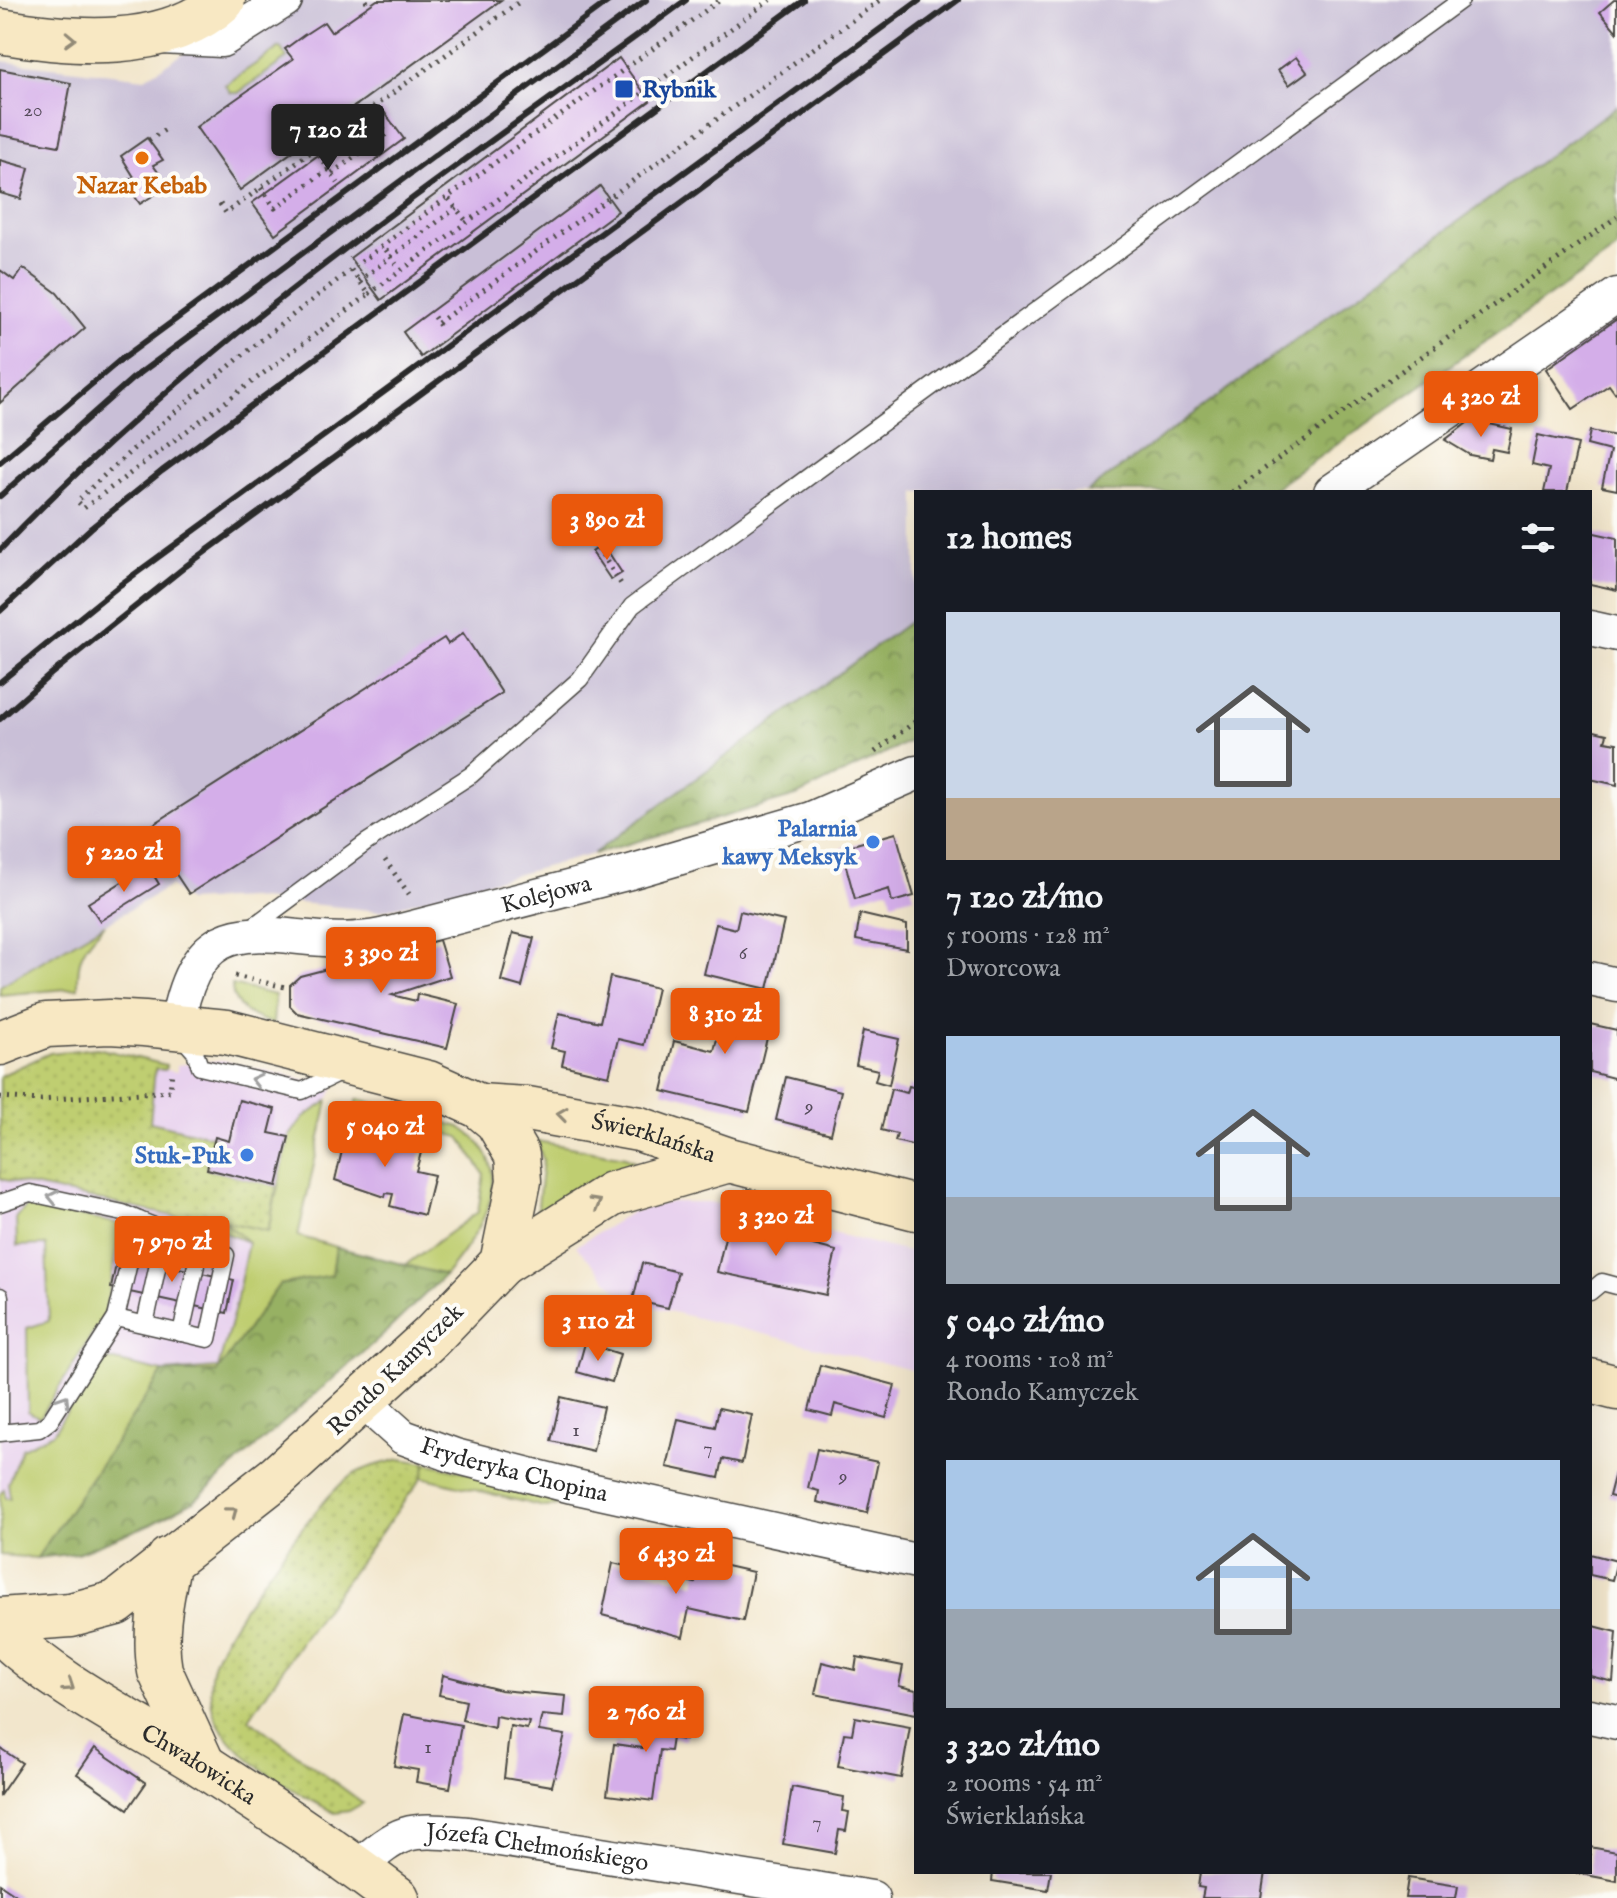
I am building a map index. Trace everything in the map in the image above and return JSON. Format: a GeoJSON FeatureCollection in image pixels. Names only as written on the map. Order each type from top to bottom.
{"type":"FeatureCollection","features":[{"type":"Feature","properties":{"kind":"main road"},"geometry":{"type":"LineString","coordinates":[[0,31],[76,39],[140,36],[183,25],[223,0]]}},
{"type":"Feature","properties":{"kind":"main road"},"geometry":{"type":"LineString","coordinates":[[0,1043],[46,1025],[109,1022],[174,1050],[227,1032],[428,1083],[479,1106],[507,1133],[519,1167],[518,1193],[502,1263]]}},
{"type":"Feature","properties":{"kind":"main road","name":"Świerklańska"},"geometry":{"type":"LineString","coordinates":[[479,1106],[583,1117],[639,1129],[729,1160],[914,1207]]}},
{"type":"Feature","properties":{"kind":"main road","name":"Rondo Kamyczek"},"geometry":{"type":"LineString","coordinates":[[0,1620],[71,1615],[116,1603],[278,1476],[363,1401],[502,1263],[612,1194],[729,1160]]}},
{"type":"Feature","properties":{"kind":"main road"},"geometry":{"type":"LineString","coordinates":[[1592,1382],[1617,1388]]}},
{"type":"Feature","properties":{"kind":"main road"},"geometry":{"type":"LineString","coordinates":[[169,1559],[158,1618],[160,1671],[203,1765]]}},
{"type":"Feature","properties":{"kind":"main road","name":"Chwałowicka"},"geometry":{"type":"LineString","coordinates":[[0,1631],[31,1661],[84,1696],[203,1765],[397,1898]]}},
{"type":"Feature","properties":{"kind":"street"},"geometry":{"type":"LineString","coordinates":[[140,36],[222,40],[285,0]]}},
{"type":"Feature","properties":{"kind":"street"},"geometry":{"type":"LineString","coordinates":[[1334,490],[1617,295]]}},
{"type":"Feature","properties":{"kind":"street"},"geometry":{"type":"LineString","coordinates":[[1592,628],[1617,634]]}},
{"type":"Feature","properties":{"kind":"street","name":"Kolejowa"},"geometry":{"type":"LineString","coordinates":[[243,933],[353,941],[630,872],[811,819],[911,783]]}},
{"type":"Feature","properties":{"kind":"street"},"geometry":{"type":"LineString","coordinates":[[174,1050],[184,997],[210,949],[229,936],[243,933]]}},
{"type":"Feature","properties":{"kind":"street"},"geometry":{"type":"LineString","coordinates":[[1592,979],[1617,985]]}},
{"type":"Feature","properties":{"kind":"street","name":"Fryderyka Chopina"},"geometry":{"type":"LineString","coordinates":[[363,1401],[403,1437],[455,1456],[572,1486],[914,1561]]}},
{"type":"Feature","properties":{"kind":"street"},"geometry":{"type":"LineString","coordinates":[[1592,1716],[1617,1722]]}},
{"type":"Feature","properties":{"kind":"street","name":"Józefa Chełmońskiego"},"geometry":{"type":"LineString","coordinates":[[356,1869],[401,1833],[426,1831],[468,1834],[872,1898]]}},
{"type":"Feature","properties":{"kind":"lane"},"geometry":{"type":"LineString","coordinates":[[243,933],[367,842],[471,775],[580,679],[632,606],[1461,0]]}},
{"type":"Feature","properties":{"kind":"lane"},"geometry":{"type":"LineString","coordinates":[[0,1203],[30,1193],[123,1213],[200,1247],[226,1255],[208,1339],[116,1318]]}},
{"type":"Feature","properties":{"kind":"lane"},"geometry":{"type":"LineString","coordinates":[[0,1433],[39,1429],[50,1421],[116,1318],[139,1220]]}},
{"type":"Feature","properties":{"kind":"lane"},"geometry":{"type":"LineString","coordinates":[[145,1324],[165,1232]]}},
{"type":"Feature","properties":{"kind":"lane"},"geometry":{"type":"LineString","coordinates":[[181,1333],[200,1247]]}},
{"type":"Feature","properties":{"kind":"lane"},"geometry":{"type":"LineString","coordinates":[[1592,1290],[1602,1282],[1617,1286]]}},
{"type":"Feature","properties":{"kind":"lane"},"geometry":{"type":"LineString","coordinates":[[0,1296],[0,1424]]}},
{"type":"Feature","properties":{"kind":"path"},"geometry":{"type":"LineString","coordinates":[[220,204],[226,213],[522,0]]}},
{"type":"Feature","properties":{"kind":"path"},"geometry":{"type":"LineString","coordinates":[[720,0],[351,270],[227,366],[77,501],[84,508],[770,0]]}},
{"type":"Feature","properties":{"kind":"path"},"geometry":{"type":"LineString","coordinates":[[434,317],[440,326],[880,0]]}},
{"type":"Feature","properties":{"kind":"path"},"geometry":{"type":"LineString","coordinates":[[355,105],[361,115]]}},
{"type":"Feature","properties":{"kind":"path"},"geometry":{"type":"LineString","coordinates":[[261,188],[275,208],[387,134],[369,110]]}},
{"type":"Feature","properties":{"kind":"path"},"geometry":{"type":"LineString","coordinates":[[149,140],[169,127]]}},
{"type":"Feature","properties":{"kind":"path"},"geometry":{"type":"LineString","coordinates":[[315,149],[338,183]]}},
{"type":"Feature","properties":{"kind":"path"},"geometry":{"type":"LineString","coordinates":[[449,199],[467,222]]}},
{"type":"Feature","properties":{"kind":"path"},"geometry":{"type":"LineString","coordinates":[[359,281],[456,208]]}},
{"type":"Feature","properties":{"kind":"path"},"geometry":{"type":"LineString","coordinates":[[1235,490],[1617,217]]}},
{"type":"Feature","properties":{"kind":"path"},"geometry":{"type":"LineString","coordinates":[[386,250],[396,264]]}},
{"type":"Feature","properties":{"kind":"path"},"geometry":{"type":"LineString","coordinates":[[351,270],[369,294]]}},
{"type":"Feature","properties":{"kind":"path"},"geometry":{"type":"LineString","coordinates":[[598,548],[617,577]]}},
{"type":"Feature","properties":{"kind":"path"},"geometry":{"type":"LineString","coordinates":[[367,842],[394,870],[423,924]]}},
{"type":"Feature","properties":{"kind":"path"},"geometry":{"type":"LineString","coordinates":[[233,976],[285,987]]}},
{"type":"Feature","properties":{"kind":"path"},"geometry":{"type":"LineString","coordinates":[[0,1097],[40,1100],[170,1091],[174,1050]]}},
{"type":"Feature","properties":{"kind":"shaded area"},"geometry":{"type":"Polygon","coordinates":[[[265,0],[1617,0],[1617,106],[1090,490],[914,490],[914,618],[593,854],[380,911],[249,898],[187,901],[170,886],[0,986],[0,61],[145,78],[265,0]]]}},
{"type":"Feature","properties":{"kind":"shaded area"},"geometry":{"type":"Polygon","coordinates":[[[222,1060],[334,1087],[328,1101],[304,1117],[289,1137],[277,1186],[207,1169],[150,1122],[155,1068],[177,1072],[177,1065],[222,1060]]]}},
{"type":"Feature","properties":{"kind":"shaded area"},"geometry":{"type":"Polygon","coordinates":[[[0,1179],[192,1220],[248,1242],[235,1308],[218,1369],[163,1372],[37,1558],[0,1555],[0,1179]]]}},
{"type":"Feature","properties":{"kind":"shaded area"},"geometry":{"type":"Polygon","coordinates":[[[671,1202],[709,1202],[914,1253],[914,1371],[627,1301],[576,1246],[632,1212],[671,1202]]]}},
{"type":"Feature","properties":{"kind":"green space"},"geometry":{"type":"Polygon","coordinates":[[[280,47],[287,58],[238,93],[231,93],[225,85],[280,47]]]}},
{"type":"Feature","properties":{"kind":"green space"},"geometry":{"type":"Polygon","coordinates":[[[1617,106],[1617,249],[1272,490],[1090,490],[1617,106]]]}},
{"type":"Feature","properties":{"kind":"green space"},"geometry":{"type":"Polygon","coordinates":[[[914,618],[914,739],[796,796],[593,854],[914,618]]]}},
{"type":"Feature","properties":{"kind":"green space"},"geometry":{"type":"Polygon","coordinates":[[[105,924],[91,939],[80,959],[78,988],[0,995],[0,986],[105,924]]]}},
{"type":"Feature","properties":{"kind":"green space"},"geometry":{"type":"Polygon","coordinates":[[[232,985],[275,995],[273,1024],[245,1011],[236,1001],[232,985]]]}},
{"type":"Feature","properties":{"kind":"green space"},"geometry":{"type":"Polygon","coordinates":[[[97,1048],[166,1065],[165,1070],[155,1069],[150,1122],[215,1137],[207,1169],[277,1186],[268,1231],[223,1221],[248,1242],[192,1220],[0,1179],[0,1076],[50,1053],[97,1048]]]}},
{"type":"Feature","properties":{"kind":"green space"},"geometry":{"type":"Polygon","coordinates":[[[358,1099],[460,1127],[479,1143],[490,1162],[493,1181],[490,1201],[471,1240],[445,1275],[404,1266],[478,1212],[484,1174],[460,1137],[353,1110],[358,1099]]]}},
{"type":"Feature","properties":{"kind":"green space"},"geometry":{"type":"Polygon","coordinates":[[[328,1101],[298,1236],[336,1247],[332,1275],[279,1285],[217,1373],[163,1372],[218,1368],[235,1308],[248,1242],[221,1220],[268,1231],[289,1137],[304,1117],[328,1101]]]}},
{"type":"Feature","properties":{"kind":"green space"},"geometry":{"type":"Polygon","coordinates":[[[537,1141],[635,1161],[595,1179],[537,1214],[543,1160],[537,1141]]]}},
{"type":"Feature","properties":{"kind":"green space"},"geometry":{"type":"Polygon","coordinates":[[[27,1206],[121,1224],[105,1314],[40,1418],[28,1411],[27,1328],[49,1321],[46,1245],[17,1246],[16,1217],[27,1206]]]}},
{"type":"Feature","properties":{"kind":"green space"},"geometry":{"type":"Polygon","coordinates":[[[336,1247],[445,1275],[387,1331],[194,1501],[151,1524],[77,1553],[37,1558],[163,1372],[217,1372],[279,1285],[332,1275],[336,1247]]]}},
{"type":"Feature","properties":{"kind":"green space"},"geometry":{"type":"Polygon","coordinates":[[[101,1358],[163,1372],[37,1558],[0,1555],[0,1494],[4,1489],[6,1498],[10,1498],[8,1483],[22,1448],[53,1433],[101,1358]]]}},
{"type":"Feature","properties":{"kind":"green space"},"geometry":{"type":"Polygon","coordinates":[[[400,1459],[426,1463],[422,1477],[302,1640],[249,1719],[363,1803],[349,1811],[335,1813],[266,1772],[234,1744],[214,1714],[210,1690],[213,1665],[233,1624],[252,1596],[334,1491],[354,1474],[400,1459]]]}},
{"type":"Feature","properties":{"kind":"green space"},"geometry":{"type":"Polygon","coordinates":[[[426,1463],[556,1493],[557,1506],[544,1507],[422,1477],[426,1463]]]}},
{"type":"Feature","properties":{"kind":"building"},"geometry":{"type":"Polygon","coordinates":[[[377,0],[501,0],[240,190],[196,127],[293,59],[285,49],[304,35],[324,22],[331,32],[377,0]]]}},
{"type":"Feature","properties":{"kind":"building"},"geometry":{"type":"Polygon","coordinates":[[[1617,0],[1617,32],[1600,12],[1617,0]]]}},
{"type":"Feature","properties":{"kind":"building"},"geometry":{"type":"Polygon","coordinates":[[[1296,57],[1307,72],[1289,85],[1278,70],[1296,57]]]}},
{"type":"Feature","properties":{"kind":"building"},"geometry":{"type":"Polygon","coordinates":[[[619,58],[650,101],[381,300],[350,258],[619,58]]]}},
{"type":"Feature","properties":{"kind":"building"},"geometry":{"type":"Polygon","coordinates":[[[0,69],[71,83],[59,146],[0,135],[0,69]]]}},
{"type":"Feature","properties":{"kind":"building"},"geometry":{"type":"Polygon","coordinates":[[[382,109],[404,139],[275,234],[252,203],[382,109]]]}},
{"type":"Feature","properties":{"kind":"building"},"geometry":{"type":"Polygon","coordinates":[[[147,138],[163,160],[153,165],[168,186],[140,204],[125,182],[134,177],[121,156],[147,138]]]}},
{"type":"Feature","properties":{"kind":"building"},"geometry":{"type":"Polygon","coordinates":[[[0,160],[29,168],[21,199],[0,193],[0,160]]]}},
{"type":"Feature","properties":{"kind":"building"},"geometry":{"type":"Polygon","coordinates":[[[600,186],[618,211],[421,357],[403,332],[600,186]]]}},
{"type":"Feature","properties":{"kind":"building"},"geometry":{"type":"Polygon","coordinates":[[[23,268],[57,293],[85,328],[0,403],[0,270],[14,280],[23,268]]]}},
{"type":"Feature","properties":{"kind":"building"},"geometry":{"type":"Polygon","coordinates":[[[1617,319],[1617,391],[1615,393],[1609,385],[1573,409],[1546,369],[1617,319]]]}},
{"type":"Feature","properties":{"kind":"building"},"geometry":{"type":"Polygon","coordinates":[[[1471,420],[1512,429],[1507,452],[1492,449],[1490,459],[1470,455],[1445,440],[1471,420]]]}},
{"type":"Feature","properties":{"kind":"building"},"geometry":{"type":"Polygon","coordinates":[[[1590,431],[1617,436],[1617,490],[1602,487],[1610,451],[1587,445],[1590,431]]]}},
{"type":"Feature","properties":{"kind":"building"},"geometry":{"type":"Polygon","coordinates":[[[1538,435],[1578,444],[1567,490],[1544,490],[1549,469],[1532,465],[1538,435]]]}},
{"type":"Feature","properties":{"kind":"building"},"geometry":{"type":"Polygon","coordinates":[[[1592,532],[1617,538],[1617,590],[1592,584],[1592,532]]]}},
{"type":"Feature","properties":{"kind":"building"},"geometry":{"type":"Polygon","coordinates":[[[603,544],[622,573],[611,580],[592,552],[603,544]]]}},
{"type":"Feature","properties":{"kind":"building"},"geometry":{"type":"Polygon","coordinates":[[[463,633],[502,693],[189,894],[146,829],[444,638],[448,644],[463,633]]]}},
{"type":"Feature","properties":{"kind":"building"},"geometry":{"type":"Polygon","coordinates":[[[1592,730],[1607,734],[1605,741],[1617,743],[1617,785],[1592,779],[1592,730]]]}},
{"type":"Feature","properties":{"kind":"building"},"geometry":{"type":"Polygon","coordinates":[[[896,833],[914,896],[892,902],[889,889],[855,899],[841,848],[896,833]]]}},
{"type":"Feature","properties":{"kind":"building"},"geometry":{"type":"Polygon","coordinates":[[[148,866],[159,884],[100,921],[88,903],[148,866]]]}},
{"type":"Feature","properties":{"kind":"building"},"geometry":{"type":"Polygon","coordinates":[[[740,911],[784,921],[768,989],[704,974],[716,924],[736,929],[740,911]]]}},
{"type":"Feature","properties":{"kind":"building"},"geometry":{"type":"Polygon","coordinates":[[[860,914],[907,925],[907,949],[856,940],[860,914]]]}},
{"type":"Feature","properties":{"kind":"building"},"geometry":{"type":"Polygon","coordinates":[[[513,933],[534,938],[522,987],[501,981],[513,933]]]}},
{"type":"Feature","properties":{"kind":"building"},"geometry":{"type":"Polygon","coordinates":[[[439,940],[450,976],[392,995],[416,1001],[417,994],[458,1004],[447,1048],[297,1013],[290,1006],[290,985],[300,976],[439,940]]]}},
{"type":"Feature","properties":{"kind":"building"},"geometry":{"type":"Polygon","coordinates":[[[610,977],[657,988],[644,1045],[618,1039],[609,1076],[562,1065],[565,1051],[551,1048],[559,1013],[600,1022],[610,977]]]}},
{"type":"Feature","properties":{"kind":"building"},"geometry":{"type":"Polygon","coordinates":[[[729,990],[776,1001],[749,1112],[662,1091],[674,1041],[714,1051],[729,990]]]}},
{"type":"Feature","properties":{"kind":"building"},"geometry":{"type":"Polygon","coordinates":[[[1592,1024],[1617,1030],[1617,1079],[1592,1073],[1592,1024]]]}},
{"type":"Feature","properties":{"kind":"building"},"geometry":{"type":"Polygon","coordinates":[[[863,1031],[899,1039],[889,1085],[875,1081],[878,1070],[856,1065],[863,1031]]]}},
{"type":"Feature","properties":{"kind":"building"},"geometry":{"type":"Polygon","coordinates":[[[786,1077],[841,1091],[831,1134],[776,1120],[786,1077]]]}},
{"type":"Feature","properties":{"kind":"building"},"geometry":{"type":"Polygon","coordinates":[[[909,1086],[914,1087],[914,1146],[895,1141],[897,1134],[881,1130],[891,1089],[907,1093],[909,1086]]]}},
{"type":"Feature","properties":{"kind":"building","name":"Stuk-Puk"},"geometry":{"type":"Polygon","coordinates":[[[239,1100],[275,1109],[269,1133],[289,1137],[277,1186],[207,1169],[215,1137],[229,1141],[239,1100]]]}},
{"type":"Feature","properties":{"kind":"building"},"geometry":{"type":"Polygon","coordinates":[[[348,1126],[423,1145],[416,1171],[434,1175],[424,1215],[390,1206],[393,1194],[386,1193],[385,1197],[335,1180],[348,1126]]]}},
{"type":"Feature","properties":{"kind":"building"},"geometry":{"type":"Polygon","coordinates":[[[729,1220],[814,1240],[813,1245],[836,1251],[826,1295],[717,1272],[729,1220]]]}},
{"type":"Feature","properties":{"kind":"building"},"geometry":{"type":"Polygon","coordinates":[[[118,1255],[234,1280],[227,1313],[111,1288],[118,1255]]]}},
{"type":"Feature","properties":{"kind":"building"},"geometry":{"type":"Polygon","coordinates":[[[642,1263],[678,1272],[668,1308],[633,1300],[642,1263]]]}},
{"type":"Feature","properties":{"kind":"building"},"geometry":{"type":"Polygon","coordinates":[[[585,1343],[620,1354],[612,1382],[577,1372],[585,1343]]]}},
{"type":"Feature","properties":{"kind":"building"},"geometry":{"type":"Polygon","coordinates":[[[820,1365],[895,1385],[886,1418],[835,1404],[832,1416],[809,1410],[820,1365]]]}},
{"type":"Feature","properties":{"kind":"building"},"geometry":{"type":"Polygon","coordinates":[[[561,1397],[603,1407],[593,1451],[551,1441],[561,1397]]]}},
{"type":"Feature","properties":{"kind":"building"},"geometry":{"type":"Polygon","coordinates":[[[719,1408],[752,1415],[742,1463],[723,1459],[719,1478],[667,1467],[678,1419],[715,1427],[719,1408]]]}},
{"type":"Feature","properties":{"kind":"building"},"geometry":{"type":"Polygon","coordinates":[[[817,1449],[878,1462],[867,1513],[817,1502],[819,1491],[808,1488],[817,1449]]]}},
{"type":"Feature","properties":{"kind":"building"},"geometry":{"type":"Polygon","coordinates":[[[1617,1469],[1617,1498],[1609,1496],[1617,1469]]]}},
{"type":"Feature","properties":{"kind":"building"},"geometry":{"type":"Polygon","coordinates":[[[1592,1555],[1617,1561],[1612,1580],[1592,1575],[1592,1555]]]}},
{"type":"Feature","properties":{"kind":"building"},"geometry":{"type":"Polygon","coordinates":[[[700,1560],[753,1572],[743,1621],[689,1609],[683,1637],[602,1615],[613,1563],[695,1583],[700,1560]]]}},
{"type":"Feature","properties":{"kind":"building"},"geometry":{"type":"Polygon","coordinates":[[[1592,1626],[1617,1632],[1613,1682],[1592,1677],[1592,1626]]]}},
{"type":"Feature","properties":{"kind":"building"},"geometry":{"type":"Polygon","coordinates":[[[857,1657],[903,1666],[899,1686],[914,1690],[914,1714],[815,1694],[822,1662],[855,1670],[857,1657]]]}},
{"type":"Feature","properties":{"kind":"building"},"geometry":{"type":"Polygon","coordinates":[[[443,1675],[500,1690],[566,1696],[564,1717],[542,1715],[540,1723],[539,1731],[565,1735],[552,1786],[504,1778],[510,1726],[527,1729],[529,1722],[495,1716],[494,1728],[462,1720],[466,1701],[439,1695],[443,1675]]]}},
{"type":"Feature","properties":{"kind":"building"},"geometry":{"type":"Polygon","coordinates":[[[649,1704],[689,1709],[685,1740],[672,1738],[670,1751],[660,1750],[653,1801],[607,1795],[614,1744],[643,1748],[649,1704]]]}},
{"type":"Feature","properties":{"kind":"building"},"geometry":{"type":"Polygon","coordinates":[[[404,1714],[461,1725],[450,1788],[416,1782],[418,1770],[394,1766],[404,1714]]]}},
{"type":"Feature","properties":{"kind":"building"},"geometry":{"type":"Polygon","coordinates":[[[855,1717],[910,1727],[901,1778],[838,1766],[844,1733],[852,1734],[855,1717]]]}},
{"type":"Feature","properties":{"kind":"building"},"geometry":{"type":"Polygon","coordinates":[[[0,1748],[22,1763],[0,1795],[0,1748]]]}},
{"type":"Feature","properties":{"kind":"building"},"geometry":{"type":"Polygon","coordinates":[[[95,1748],[146,1783],[128,1809],[77,1774],[95,1748]]]}},
{"type":"Feature","properties":{"kind":"building"},"geometry":{"type":"Polygon","coordinates":[[[792,1787],[844,1797],[842,1811],[849,1812],[846,1831],[839,1830],[835,1853],[783,1844],[792,1787]]]}},
{"type":"Feature","properties":{"kind":"building"},"geometry":{"type":"Polygon","coordinates":[[[1592,1847],[1617,1852],[1617,1881],[1581,1874],[1592,1874],[1592,1847]]]}},
{"type":"Feature","properties":{"kind":"building"},"geometry":{"type":"Polygon","coordinates":[[[993,1874],[1051,1874],[1048,1890],[992,1881],[993,1874]]]}},
{"type":"Feature","properties":{"kind":"building"},"geometry":{"type":"Polygon","coordinates":[[[1200,1874],[1265,1874],[1261,1898],[1202,1898],[1204,1888],[1198,1887],[1200,1874]]]}},
{"type":"Feature","properties":{"kind":"building"},"geometry":{"type":"Polygon","coordinates":[[[1408,1878],[1458,1886],[1456,1898],[1405,1898],[1408,1878]]]}},
{"type":"Feature","properties":{"kind":"building"},"geometry":{"type":"Polygon","coordinates":[[[0,1884],[21,1898],[0,1898],[0,1884]]]}},
{"type":"Feature","properties":{"kind":"railway"},"geometry":{"type":"LineString","coordinates":[[0,462],[119,361],[610,0]]}},
{"type":"Feature","properties":{"kind":"railway"},"geometry":{"type":"LineString","coordinates":[[0,496],[132,379],[646,0]]}},
{"type":"Feature","properties":{"kind":"railway"},"geometry":{"type":"LineString","coordinates":[[0,550],[78,472],[244,328],[418,194],[686,0]]}},
{"type":"Feature","properties":{"kind":"railway"},"geometry":{"type":"LineString","coordinates":[[0,611],[91,528],[162,471],[804,0]]}},
{"type":"Feature","properties":{"kind":"railway"},"geometry":{"type":"LineString","coordinates":[[0,682],[120,585],[920,0]]}},
{"type":"Feature","properties":{"kind":"railway"},"geometry":{"type":"LineString","coordinates":[[0,719],[186,566],[958,0]]}},
{"type":"Feature","properties":{"kind":"place","name":"Rybnik"},"geometry":{"type":"Point","coordinates":[624,89]}},
{"type":"Feature","properties":{"kind":"place","name":"Nazar Kebab"},"geometry":{"type":"Point","coordinates":[142,158]}},
{"type":"Feature","properties":{"kind":"place","name":"Palarnia kawy Meksyk"},"geometry":{"type":"Point","coordinates":[873,842]}},
{"type":"Feature","properties":{"kind":"place","name":"Stuk-Puk"},"geometry":{"type":"Point","coordinates":[247,1155]}}]}
